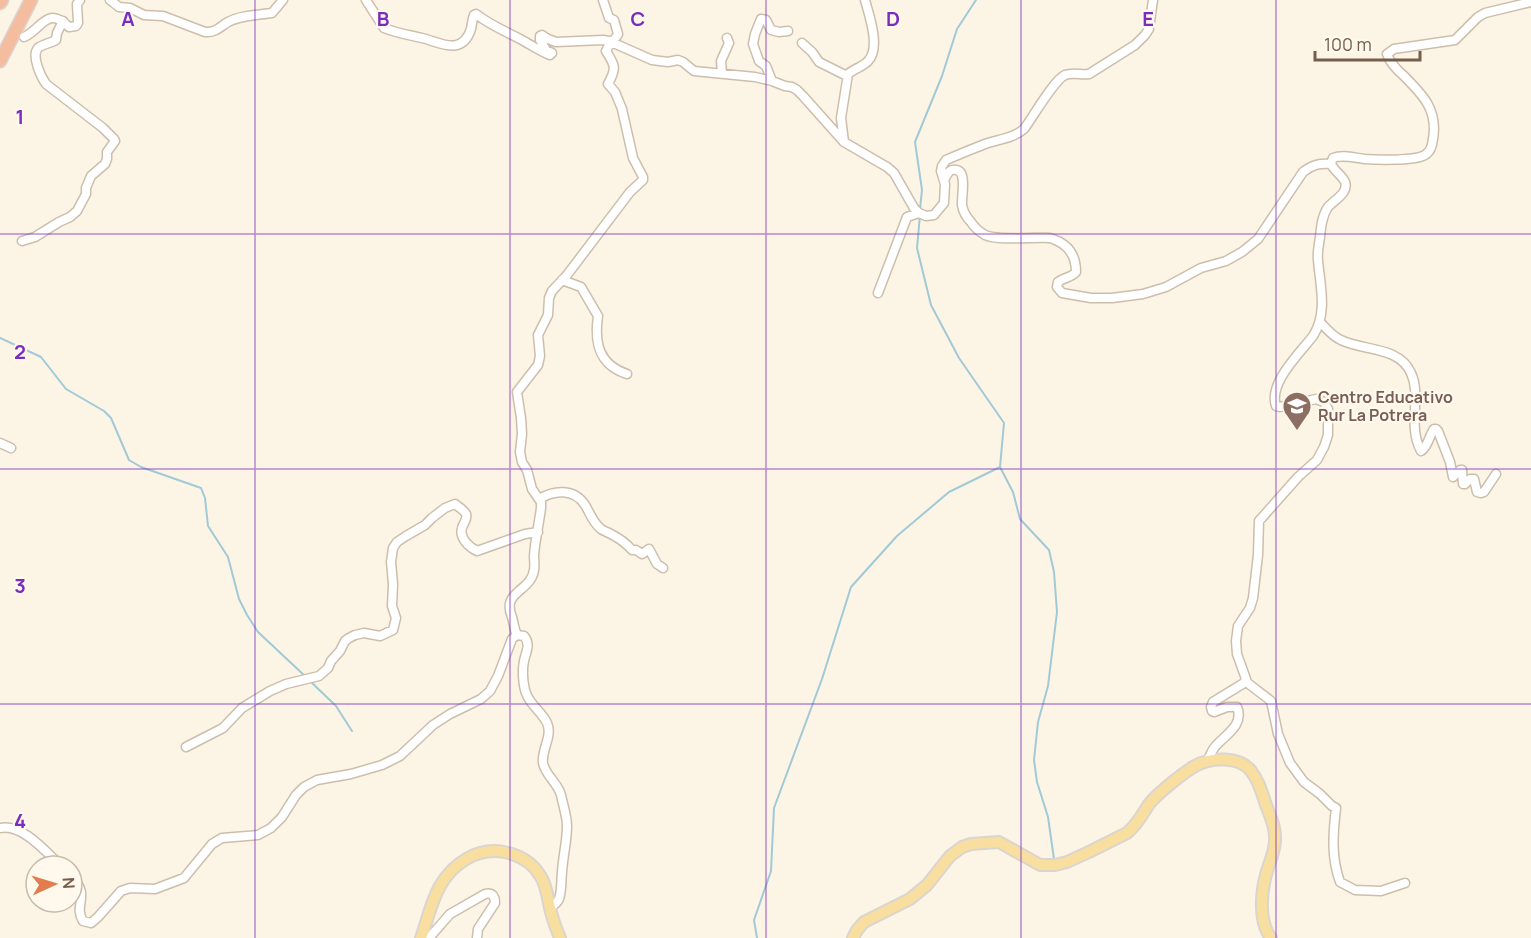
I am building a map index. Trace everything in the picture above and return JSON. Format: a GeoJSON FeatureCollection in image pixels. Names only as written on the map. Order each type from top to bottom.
{"type":"FeatureCollection","features":[{"type":"Feature","properties":{"kind":"highway"},"geometry":{"type":"LineString","coordinates":[[0,61],[31,0]]}},
{"type":"Feature","properties":{"kind":"main road"},"geometry":{"type":"LineString","coordinates":[[853,938],[864,922],[910,899],[927,885],[950,856],[962,847],[999,842],[1040,865],[1055,866],[1067,862],[1126,833],[1163,791],[1195,766],[1219,760],[1230,760],[1250,768],[1258,781],[1272,819],[1274,850],[1263,887],[1262,917],[1271,938]]}},
{"type":"Feature","properties":{"kind":"main road"},"geometry":{"type":"LineString","coordinates":[[421,938],[439,886],[455,867],[484,851],[498,851],[519,856],[531,864],[541,876],[548,892],[550,907],[560,938]]}},
{"type":"Feature","properties":{"kind":"street"},"geometry":{"type":"LineString","coordinates":[[24,38],[45,19],[63,21],[69,27],[76,26],[78,23],[77,4],[80,0]]}},
{"type":"Feature","properties":{"kind":"street"},"geometry":{"type":"LineString","coordinates":[[110,0],[119,7],[130,8],[144,15],[163,16],[211,33],[230,21],[257,14],[272,13],[283,0]]}},
{"type":"Feature","properties":{"kind":"street"},"geometry":{"type":"LineString","coordinates":[[366,0],[384,28],[425,38],[446,46],[462,42],[471,29],[475,14],[550,55],[551,52],[542,46],[540,40],[542,35],[556,42],[603,40],[652,60],[668,62],[678,60],[694,71],[755,77],[797,90],[844,142],[887,167],[894,174],[914,208],[922,215]]}},
{"type":"Feature","properties":{"kind":"street"},"geometry":{"type":"LineString","coordinates":[[517,635],[508,611],[509,604],[531,579],[534,571],[541,502],[532,489],[527,470],[522,462],[521,418],[517,392],[538,365],[540,356],[538,335],[548,315],[549,298],[552,291],[630,192],[643,180],[633,158],[622,109],[615,92],[608,84],[613,76],[614,68],[612,59],[606,51],[618,34],[614,20],[609,18],[603,0]]}},
{"type":"Feature","properties":{"kind":"street"},"geometry":{"type":"LineString","coordinates":[[844,142],[841,118],[847,76],[855,68],[867,63],[874,48],[873,31],[865,0]]}},
{"type":"Feature","properties":{"kind":"street"},"geometry":{"type":"LineString","coordinates":[[878,293],[908,217],[934,214],[944,203],[946,195],[941,171],[946,160],[1017,134],[1024,129],[1058,80],[1070,74],[1089,74],[1135,45],[1149,29],[1153,0]]}},
{"type":"Feature","properties":{"kind":"street"},"geometry":{"type":"LineString","coordinates":[[1331,164],[1333,158],[1338,156],[1397,159],[1421,157],[1427,154],[1432,148],[1435,128],[1433,115],[1424,96],[1397,69],[1387,54],[1394,49],[1455,40],[1485,13],[1531,2]]}},
{"type":"Feature","properties":{"kind":"street"},"geometry":{"type":"LineString","coordinates":[[772,81],[766,66],[759,61],[756,53],[753,44],[755,34],[761,19],[766,20],[771,30],[788,31]]}},
{"type":"Feature","properties":{"kind":"street"},"geometry":{"type":"LineString","coordinates":[[22,241],[35,237],[77,211],[86,194],[91,176],[105,164],[107,152],[115,141],[103,128],[46,84],[41,76],[35,61],[36,52],[38,48],[56,40],[63,21]]}},
{"type":"Feature","properties":{"kind":"street"},"geometry":{"type":"LineString","coordinates":[[722,73],[721,61],[729,43],[727,38]]}},
{"type":"Feature","properties":{"kind":"street"},"geometry":{"type":"LineString","coordinates":[[802,43],[819,63],[847,76]]}},
{"type":"Feature","properties":{"kind":"street"},"geometry":{"type":"LineString","coordinates":[[944,181],[946,175],[951,171],[960,172],[963,179],[962,204],[964,210],[970,222],[984,234],[998,237],[1050,238],[1069,248],[1074,257],[1076,272],[1073,276],[1058,282],[1057,287],[1062,293],[1090,298],[1112,298],[1143,294],[1166,287],[1194,272],[1226,261],[1242,252],[1258,239],[1303,172],[1311,166],[1331,164],[1344,179],[1346,185],[1344,190],[1328,207],[1321,223],[1318,258],[1323,294],[1320,322],[1314,334],[1292,361],[1277,387],[1274,403],[1280,407],[1316,399],[1324,402],[1328,409],[1328,435],[1317,460],[1298,477],[1259,521],[1253,598],[1250,608],[1238,626],[1236,641],[1237,654],[1246,676],[1245,681],[1212,704],[1214,712],[1227,707],[1237,707],[1238,720],[1233,730],[1214,748],[1208,761]]}},
{"type":"Feature","properties":{"kind":"street"},"geometry":{"type":"LineString","coordinates":[[562,280],[581,287],[598,316],[596,330],[598,348],[606,362],[616,371],[627,374]]}},
{"type":"Feature","properties":{"kind":"street"},"geometry":{"type":"LineString","coordinates":[[1320,322],[1339,339],[1380,350],[1406,365],[1411,372],[1414,384],[1416,397],[1414,422],[1422,451],[1436,429],[1450,462],[1452,476],[1454,477],[1462,470],[1463,484],[1474,479],[1477,492],[1481,494],[1496,474]]}},
{"type":"Feature","properties":{"kind":"street"},"geometry":{"type":"LineString","coordinates":[[0,443],[11,448]]}},
{"type":"Feature","properties":{"kind":"street"},"geometry":{"type":"LineString","coordinates":[[539,499],[558,491],[582,500],[601,529],[620,539],[632,550],[642,554],[649,549],[657,564],[663,568]]}},
{"type":"Feature","properties":{"kind":"street"},"geometry":{"type":"LineString","coordinates":[[186,747],[223,728],[242,708],[270,691],[286,684],[319,676],[328,668],[345,641],[355,634],[380,636],[393,630],[396,618],[392,606],[393,548],[397,542],[425,525],[446,508],[455,504],[461,508],[466,515],[461,529],[462,536],[466,543],[477,550],[537,532]]}},
{"type":"Feature","properties":{"kind":"street"},"geometry":{"type":"LineString","coordinates":[[80,914],[83,921],[91,923],[120,891],[130,888],[155,889],[184,878],[212,844],[222,838],[258,835],[270,828],[282,817],[296,795],[304,787],[317,780],[351,774],[382,765],[400,756],[433,725],[481,699],[490,691],[512,639],[517,635],[524,636],[529,646],[523,663],[526,693],[530,702],[547,723],[548,736],[543,764],[558,788],[566,817],[561,891],[556,905],[550,907]]}},
{"type":"Feature","properties":{"kind":"street"},"geometry":{"type":"LineString","coordinates":[[1245,681],[1271,702],[1278,734],[1290,763],[1304,782],[1336,808],[1333,834],[1335,868],[1340,882],[1355,890],[1381,891],[1406,883]]}},
{"type":"Feature","properties":{"kind":"street"},"geometry":{"type":"LineString","coordinates":[[0,828],[18,829],[48,854]]}},
{"type":"Feature","properties":{"kind":"street"},"geometry":{"type":"LineString","coordinates":[[429,938],[450,914],[489,893],[495,898],[495,903],[478,929],[477,938]]}},
{"type":"Feature","properties":{"kind":"waterway"},"geometry":{"type":"LineString","coordinates":[[920,209],[922,190],[915,142],[942,76],[957,29],[976,0]]}},
{"type":"Feature","properties":{"kind":"waterway"},"geometry":{"type":"LineString","coordinates":[[920,215],[917,248],[931,305],[959,358],[1004,423],[1000,467],[1013,492],[1020,519],[1049,550],[1054,572],[1057,612],[1048,686],[1038,722],[1034,760],[1037,782],[1048,817],[1054,859]]}},
{"type":"Feature","properties":{"kind":"waterway"},"geometry":{"type":"LineString","coordinates":[[0,338],[41,357],[66,389],[104,411],[111,418],[129,460],[141,467],[201,488],[205,498],[208,526],[228,557],[239,599],[247,615],[258,632],[306,677]]}},
{"type":"Feature","properties":{"kind":"waterway"},"geometry":{"type":"LineString","coordinates":[[757,938],[754,920],[771,871],[774,808],[822,679],[851,587],[897,536],[949,492],[1000,467]]}},
{"type":"Feature","properties":{"kind":"waterway"},"geometry":{"type":"LineString","coordinates":[[310,681],[336,706],[352,731]]}},
{"type":"Feature","properties":{"kind":"place","name":"Centro Educativo Rur La Potrera"},"geometry":{"type":"Point","coordinates":[1297,432]}}]}
